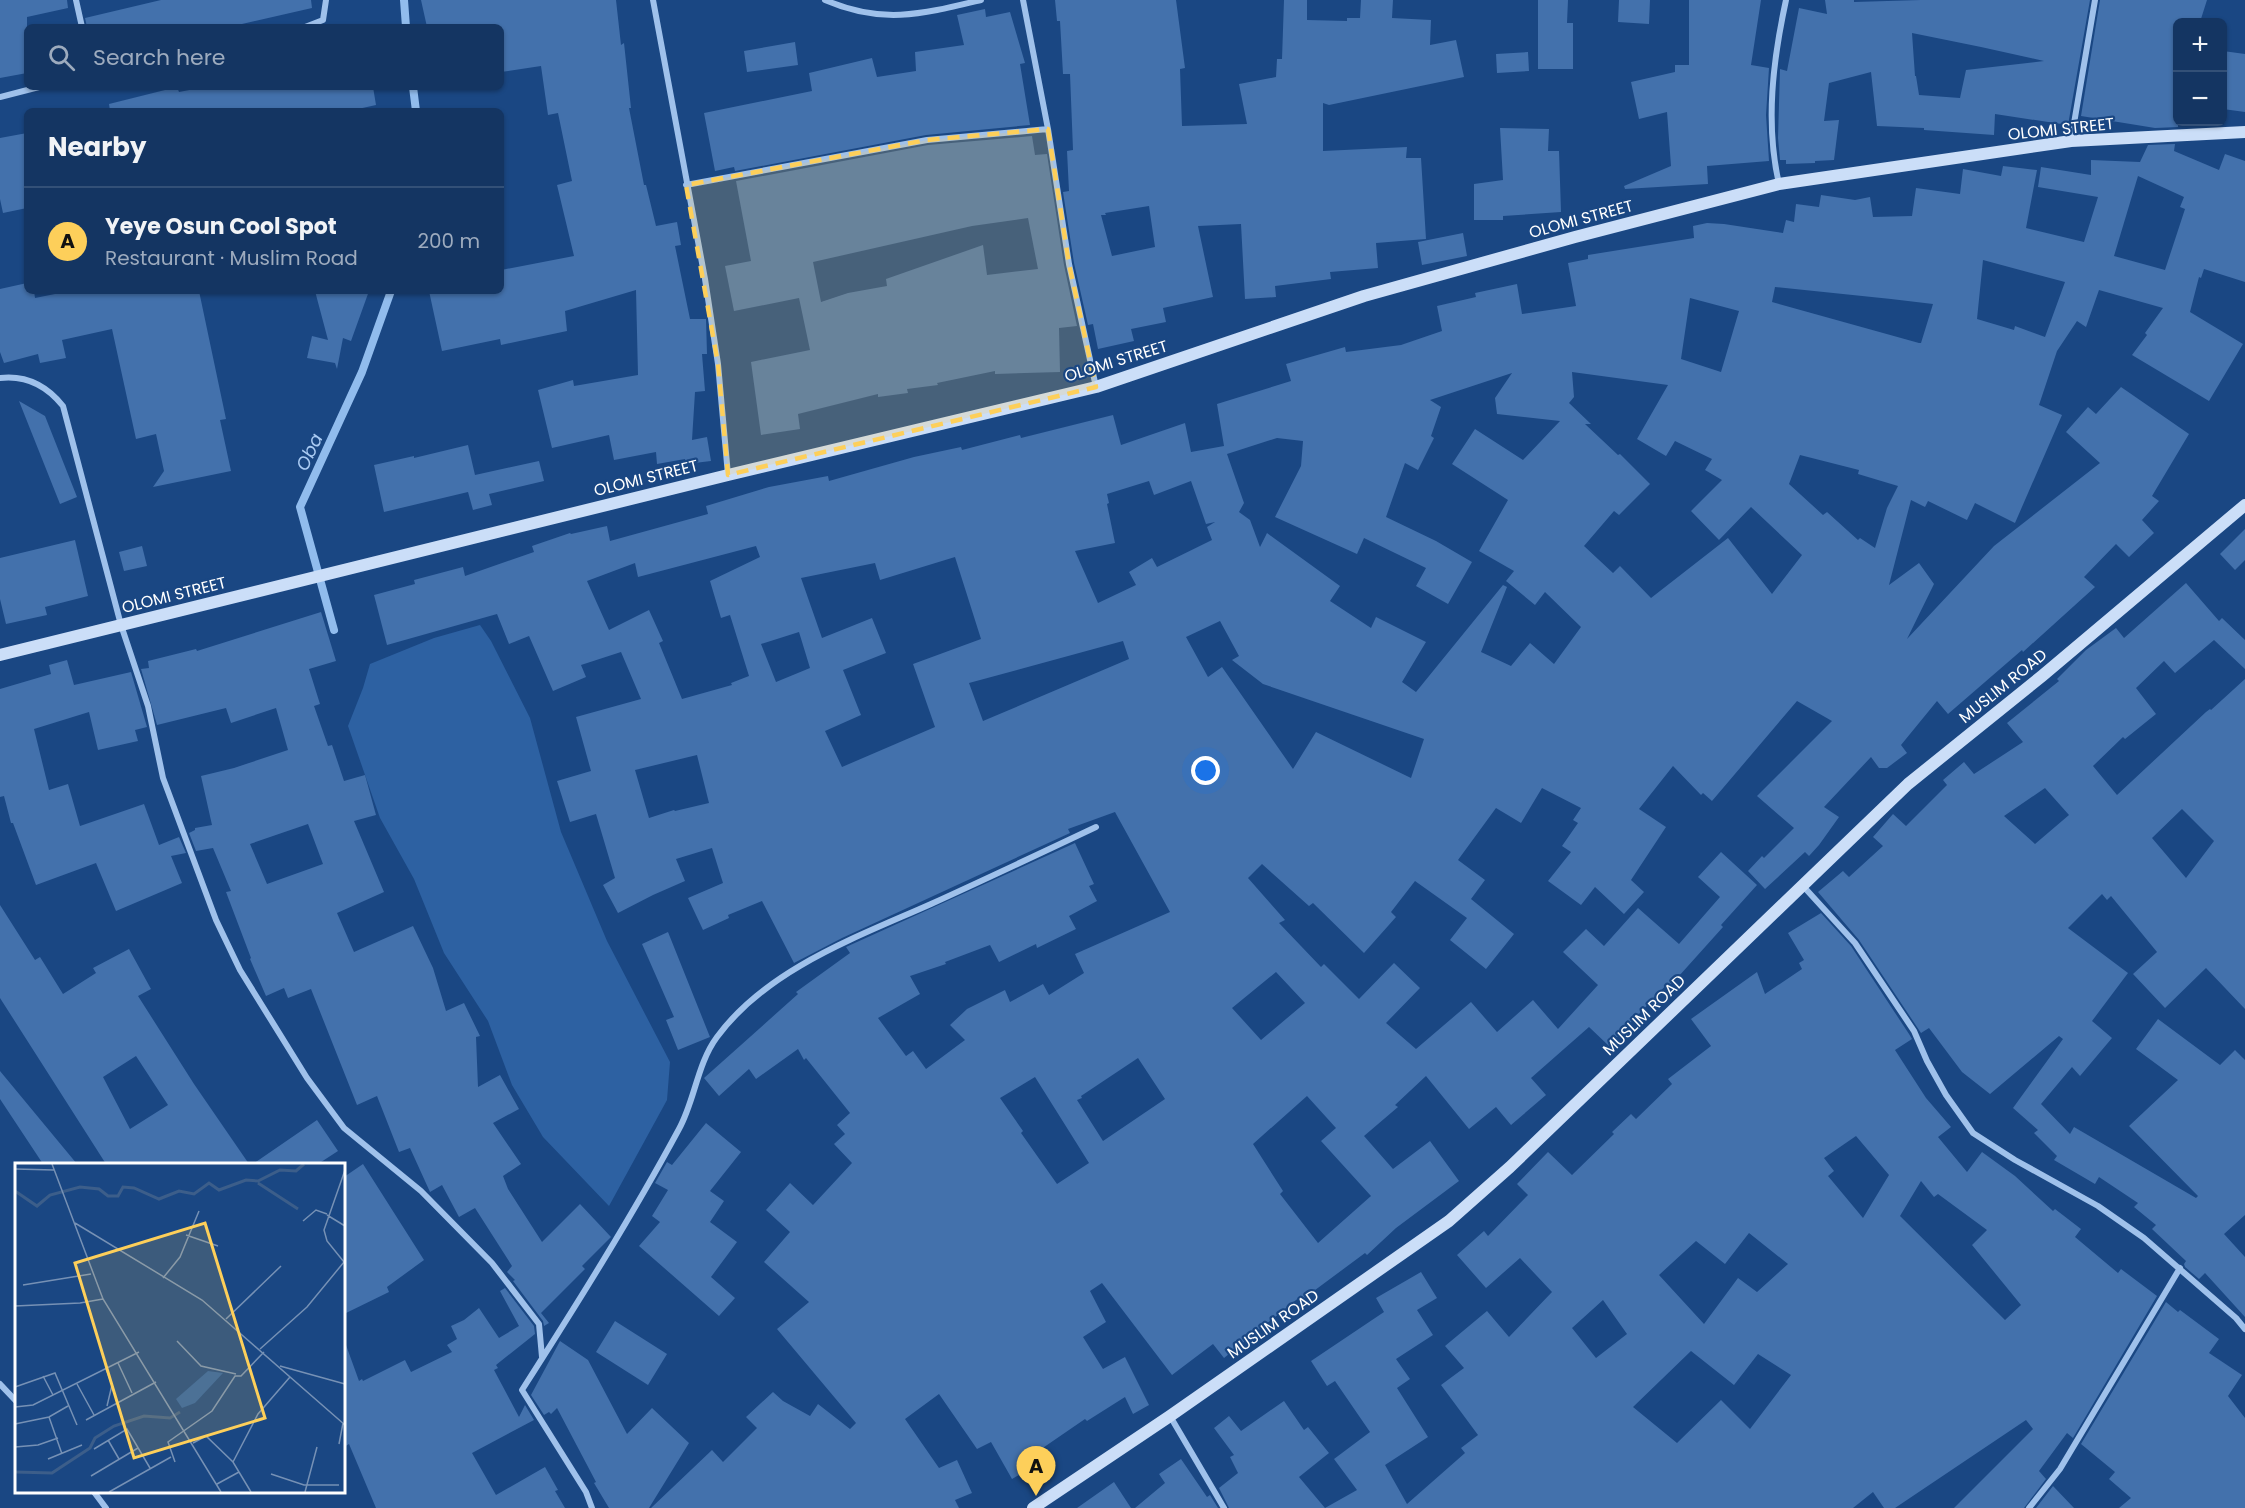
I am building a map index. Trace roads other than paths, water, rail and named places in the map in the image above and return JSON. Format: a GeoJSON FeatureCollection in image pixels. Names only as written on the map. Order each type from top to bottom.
{"type":"FeatureCollection","features":[{"type":"Feature","properties":{"kind":"main road","name":"OLOMI STREET"},"geometry":{"type":"LineString","coordinates":[[0,655],[728,475],[1096,387],[1364,296],[1575,237],[1779,184],[2072,141],[2245,132]]}},
{"type":"Feature","properties":{"kind":"main road","name":"MUSLIM ROAD"},"geometry":{"type":"LineString","coordinates":[[1033,1508],[1170,1416],[1449,1221],[1510,1167],[1908,784],[2042,676],[2245,505]]}},
{"type":"Feature","properties":{"kind":"street"},"geometry":{"type":"LineString","coordinates":[[76,0],[81,24]]}},
{"type":"Feature","properties":{"kind":"street"},"geometry":{"type":"LineString","coordinates":[[312,24],[323,20],[326,0]]}},
{"type":"Feature","properties":{"kind":"street"},"geometry":{"type":"LineString","coordinates":[[653,0],[705,279],[716,353],[728,475]]}},
{"type":"Feature","properties":{"kind":"street"},"geometry":{"type":"LineString","coordinates":[[825,0],[835,5],[882,15],[909,16],[981,0]]}},
{"type":"Feature","properties":{"kind":"street"},"geometry":{"type":"LineString","coordinates":[[1023,0],[1048,129],[1069,264],[1096,387]]}},
{"type":"Feature","properties":{"kind":"street"},"geometry":{"type":"LineString","coordinates":[[1779,184],[1774,161],[1772,111],[1775,58],[1786,0]]}},
{"type":"Feature","properties":{"kind":"street"},"geometry":{"type":"LineString","coordinates":[[2072,141],[2095,0]]}},
{"type":"Feature","properties":{"kind":"street"},"geometry":{"type":"LineString","coordinates":[[0,97],[27,90]]}},
{"type":"Feature","properties":{"kind":"street"},"geometry":{"type":"LineString","coordinates":[[686,185],[927,140],[1048,129]]}},
{"type":"Feature","properties":{"kind":"street"},"geometry":{"type":"LineString","coordinates":[[0,378],[15,377],[33,383],[52,393],[63,406],[121,625],[148,706],[163,778],[216,920],[240,970],[307,1078],[344,1128],[421,1191],[492,1263],[539,1324],[543,1357]]}},
{"type":"Feature","properties":{"kind":"street"},"geometry":{"type":"LineString","coordinates":[[592,1508],[586,1492],[522,1390],[648,1186],[682,1123],[706,1054],[718,1036],[750,1002],[771,984],[857,935],[929,905],[1096,827]]}},
{"type":"Feature","properties":{"kind":"street"},"geometry":{"type":"LineString","coordinates":[[1803,885],[1862,953],[1914,1031],[1946,1095],[1973,1133],[2014,1160],[2098,1206],[2144,1238],[2236,1318],[2245,1329]]}},
{"type":"Feature","properties":{"kind":"street"},"geometry":{"type":"LineString","coordinates":[[2030,1508],[2072,1450],[2180,1268]]}},
{"type":"Feature","properties":{"kind":"street"},"geometry":{"type":"LineString","coordinates":[[0,1384],[15,1400]]}},
{"type":"Feature","properties":{"kind":"street"},"geometry":{"type":"LineString","coordinates":[[1170,1416],[1224,1508]]}},
{"type":"Feature","properties":{"kind":"street"},"geometry":{"type":"LineString","coordinates":[[95,1493],[106,1508]]}},
{"type":"Feature","properties":{"kind":"waterway","name":"Oba"},"geometry":{"type":"LineString","coordinates":[[404,0],[406,24]]}},
{"type":"Feature","properties":{"kind":"waterway","name":"Oba"},"geometry":{"type":"LineString","coordinates":[[413,90],[416,108]]}},
{"type":"Feature","properties":{"kind":"waterway","name":"Oba"},"geometry":{"type":"LineString","coordinates":[[334,630],[300,507],[362,372],[390,294]]}},
{"type":"Feature","properties":{"kind":"place","name":"Yeye Osun Cool Spot"},"geometry":{"type":"Point","coordinates":[1036,1496]}}]}
